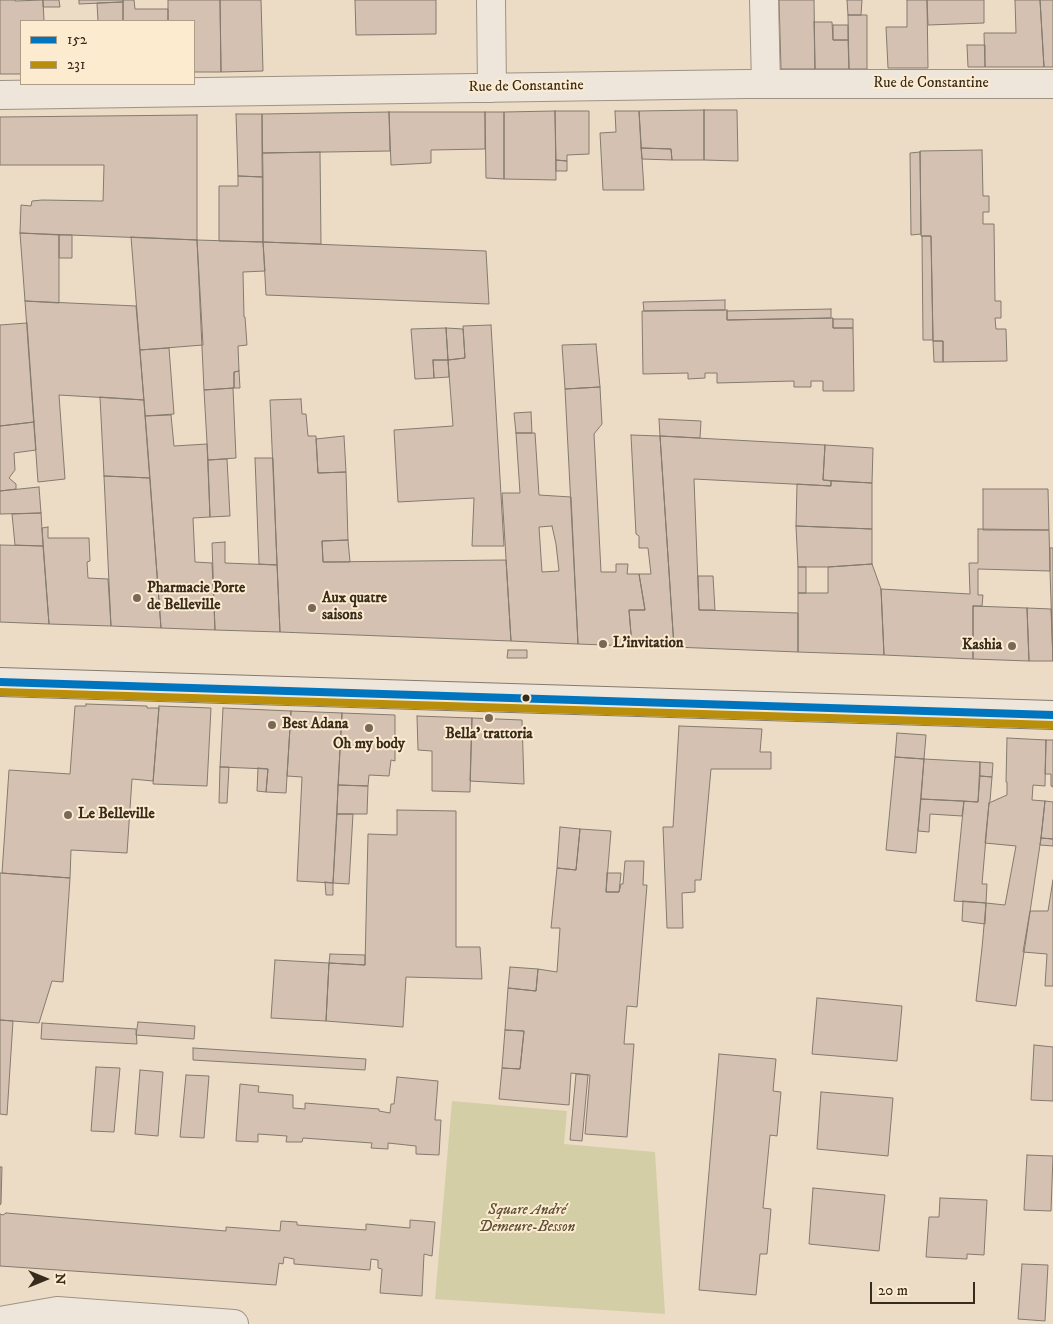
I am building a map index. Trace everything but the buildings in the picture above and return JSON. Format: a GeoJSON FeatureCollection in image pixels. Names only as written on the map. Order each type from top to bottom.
{"type":"FeatureCollection","features":[{"type":"Feature","properties":{"kind":"street"},"geometry":{"type":"LineString","coordinates":[[491,0],[492,88]]}},
{"type":"Feature","properties":{"kind":"street"},"geometry":{"type":"LineString","coordinates":[[764,0],[766,84]]}},
{"type":"Feature","properties":{"kind":"street","name":"Rue de Constantine"},"geometry":{"type":"LineString","coordinates":[[0,95],[766,84],[1053,84]]}},
{"type":"Feature","properties":{"kind":"street"},"geometry":{"type":"LineString","coordinates":[[0,682],[1053,715]]}},
{"type":"Feature","properties":{"kind":"street"},"geometry":{"type":"LineString","coordinates":[[0,1321],[57,1311],[234,1324]]}},
{"type":"Feature","properties":{"kind":"green space","name":"Square André Demeure-Besson"},"geometry":{"type":"Polygon","coordinates":[[[452,1101],[567,1111],[564,1144],[655,1152],[665,1314],[435,1299],[452,1101]]]}},
{"type":"Feature","properties":{"kind":"transit line","name":"152"},"geometry":{"type":"LineString","coordinates":[[0,682],[1053,715]]}},
{"type":"Feature","properties":{"kind":"transit line","name":"231"},"geometry":{"type":"LineString","coordinates":[[0,692],[1053,725]]}},
{"type":"Feature","properties":{"kind":"place","name":"Pharmacie Porte de Belleville"},"geometry":{"type":"Point","coordinates":[137,598]}},
{"type":"Feature","properties":{"kind":"place","name":"Aux quatre saisons"},"geometry":{"type":"Point","coordinates":[312,608]}},
{"type":"Feature","properties":{"kind":"place","name":"L’invitation"},"geometry":{"type":"Point","coordinates":[603,644]}},
{"type":"Feature","properties":{"kind":"place","name":"Kashia"},"geometry":{"type":"Point","coordinates":[1012,646]}},
{"type":"Feature","properties":{"kind":"place","name":"Bella' trattoria"},"geometry":{"type":"Point","coordinates":[489,718]}},
{"type":"Feature","properties":{"kind":"place","name":"Best Adana"},"geometry":{"type":"Point","coordinates":[272,725]}},
{"type":"Feature","properties":{"kind":"place","name":"Oh my body"},"geometry":{"type":"Point","coordinates":[369,728]}},
{"type":"Feature","properties":{"kind":"place","name":"Le Belleville"},"geometry":{"type":"Point","coordinates":[68,815]}}]}
